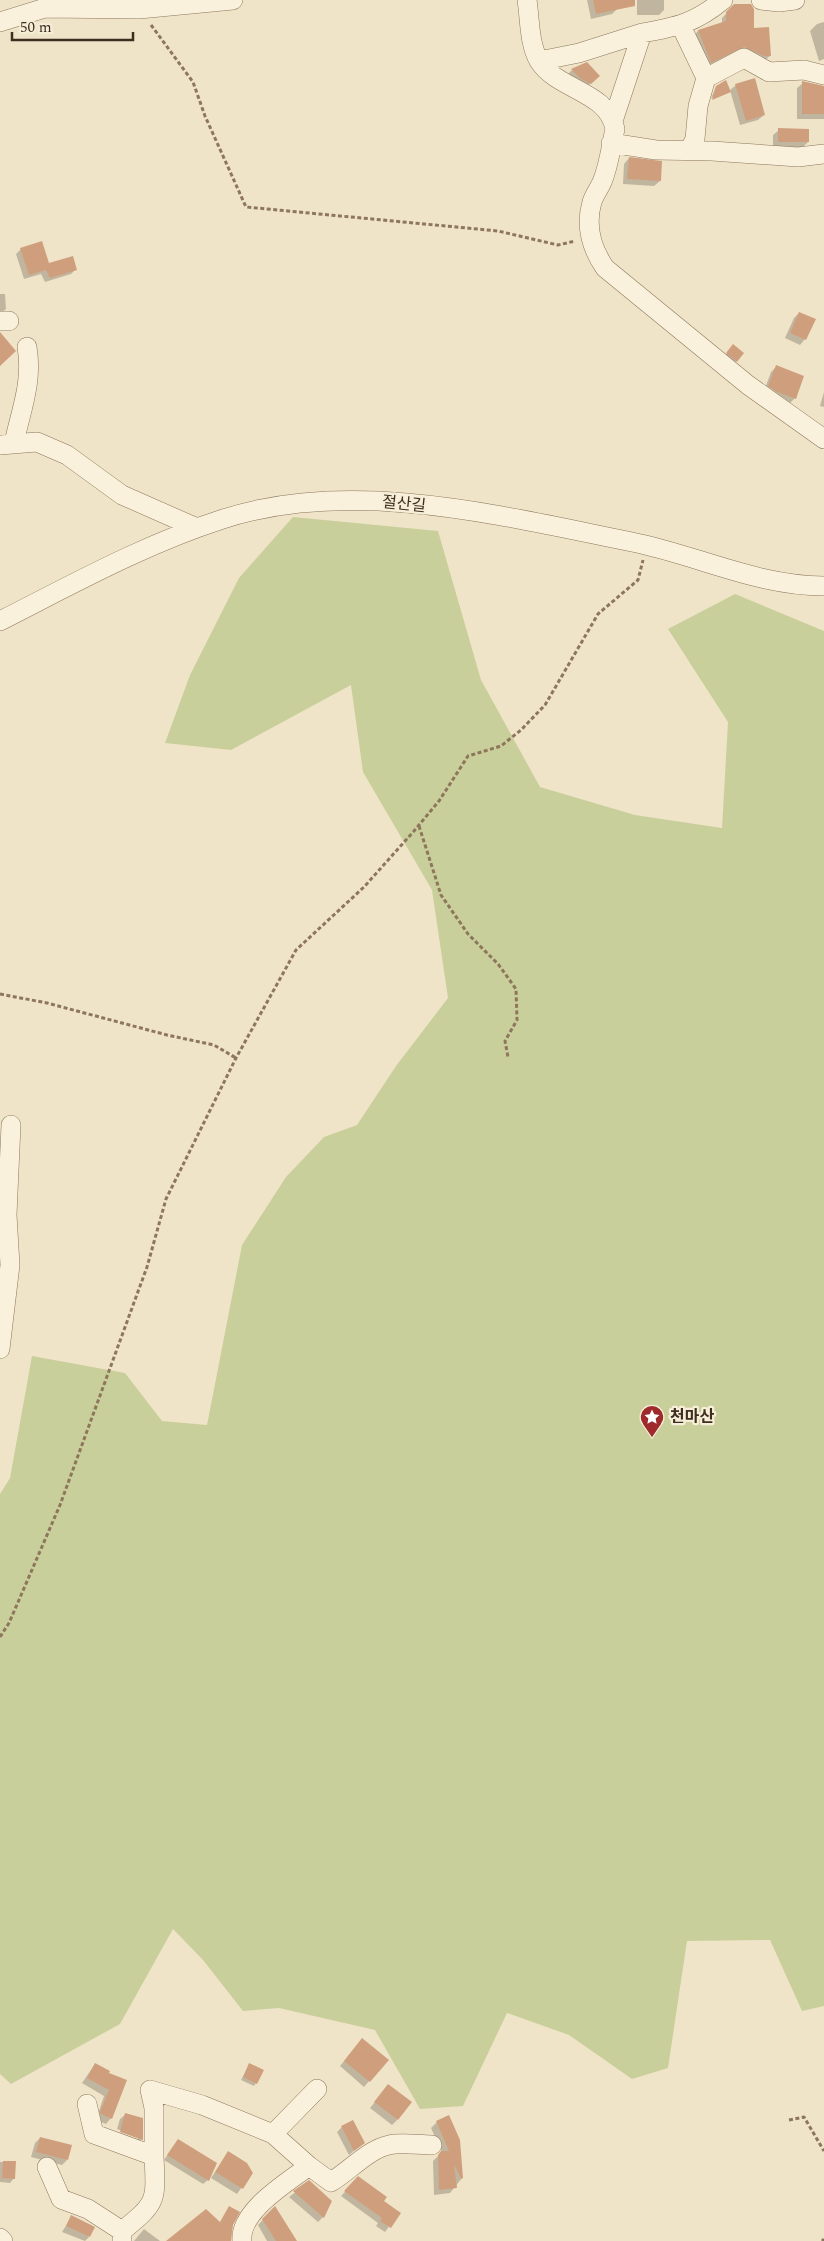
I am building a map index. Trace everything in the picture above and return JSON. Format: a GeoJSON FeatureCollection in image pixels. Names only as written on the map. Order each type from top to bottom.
{"type":"FeatureCollection","features":[{"type":"Feature","properties":{"kind":"street"},"geometry":{"type":"LineString","coordinates":[[0,22],[46,8],[139,9],[233,0]]}},
{"type":"Feature","properties":{"kind":"street"},"geometry":{"type":"LineString","coordinates":[[527,0],[534,46],[539,61],[550,74],[597,102],[614,121]]}},
{"type":"Feature","properties":{"kind":"street"},"geometry":{"type":"LineString","coordinates":[[539,61],[579,53],[642,33],[681,26],[708,12],[723,0]]}},
{"type":"Feature","properties":{"kind":"street"},"geometry":{"type":"LineString","coordinates":[[761,0],[779,2],[795,0]]}},
{"type":"Feature","properties":{"kind":"street"},"geometry":{"type":"LineString","coordinates":[[681,26],[706,78],[698,106],[695,139],[689,151]]}},
{"type":"Feature","properties":{"kind":"street"},"geometry":{"type":"LineString","coordinates":[[642,33],[614,121],[615,129],[602,183],[591,204],[590,238],[600,260],[614,278],[748,385],[824,439]]}},
{"type":"Feature","properties":{"kind":"street"},"geometry":{"type":"LineString","coordinates":[[706,78],[744,58],[769,72],[804,70],[824,76]]}},
{"type":"Feature","properties":{"kind":"street"},"geometry":{"type":"LineString","coordinates":[[611,143],[656,150],[798,156],[824,154]]}},
{"type":"Feature","properties":{"kind":"street"},"geometry":{"type":"LineString","coordinates":[[27,347],[31,368],[29,382],[7,444],[37,442],[66,455],[122,495],[197,528]]}},
{"type":"Feature","properties":{"kind":"street","name":"절산길"},"geometry":{"type":"LineString","coordinates":[[0,621],[143,549],[224,518],[281,506],[337,500],[388,501],[511,518],[666,549],[738,573],[795,586],[824,586]]}},
{"type":"Feature","properties":{"kind":"street"},"geometry":{"type":"LineString","coordinates":[[0,1349],[10,1265],[7,1215],[11,1125]]}},
{"type":"Feature","properties":{"kind":"street"},"geometry":{"type":"LineString","coordinates":[[272,2134],[317,2089]]}},
{"type":"Feature","properties":{"kind":"street"},"geometry":{"type":"LineString","coordinates":[[47,2167],[62,2199],[88,2209],[122,2236],[146,2211],[156,2193],[154,2108],[150,2090],[202,2105],[272,2134],[331,2182],[353,2168],[369,2152],[390,2145],[432,2145]]}},
{"type":"Feature","properties":{"kind":"street"},"geometry":{"type":"LineString","coordinates":[[87,2104],[94,2134],[154,2156]]}},
{"type":"Feature","properties":{"kind":"street"},"geometry":{"type":"LineString","coordinates":[[242,2241],[242,2234],[259,2203],[309,2166]]}},
{"type":"Feature","properties":{"kind":"street"},"geometry":{"type":"LineString","coordinates":[[0,2238],[3,2241]]}},
{"type":"Feature","properties":{"kind":"path"},"geometry":{"type":"LineString","coordinates":[[139,9],[193,82],[205,116],[246,207],[498,231],[558,245],[590,238]]}},
{"type":"Feature","properties":{"kind":"path"},"geometry":{"type":"LineString","coordinates":[[0,1637],[9,1623],[60,1505],[147,1267],[166,1199],[236,1058],[296,950],[364,888],[419,826],[439,801],[468,756],[501,746],[546,705],[598,614],[638,580],[648,545]]}},
{"type":"Feature","properties":{"kind":"path"},"geometry":{"type":"LineString","coordinates":[[419,826],[440,894],[468,934],[498,964],[516,989],[517,1020],[505,1041],[508,1057]]}},
{"type":"Feature","properties":{"kind":"path"},"geometry":{"type":"LineString","coordinates":[[0,994],[47,1003],[167,1035],[214,1045],[236,1058]]}},
{"type":"Feature","properties":{"kind":"path"},"geometry":{"type":"LineString","coordinates":[[789,2120],[804,2117],[824,2151]]}},
{"type":"Feature","properties":{"kind":"green space"},"geometry":{"type":"Polygon","coordinates":[[[293,517],[438,531],[481,680],[540,787],[635,815],[722,828],[728,722],[668,629],[735,594],[824,631],[824,2006],[802,2011],[770,1940],[687,1941],[668,2068],[632,2079],[569,2035],[507,2013],[463,2106],[420,2109],[375,2030],[279,2008],[243,2011],[203,1960],[173,1929],[120,2024],[11,2084],[0,2074],[0,1494],[10,1478],[32,1356],[125,1373],[162,1421],[207,1425],[242,1245],[286,1177],[324,1137],[357,1125],[396,1066],[448,998],[432,890],[363,772],[351,685],[231,750],[165,743],[190,675],[239,578],[293,517]]]}},
{"type":"Feature","properties":{"kind":"building"},"geometry":{"type":"Polygon","coordinates":[[[593,0],[635,0],[635,6],[596,14],[593,0]]]}},
{"type":"Feature","properties":{"kind":"building"},"geometry":{"type":"Polygon","coordinates":[[[734,4],[751,4],[754,9],[754,28],[769,27],[771,56],[764,56],[744,47],[711,63],[698,30],[726,21],[726,12],[734,4]]]}},
{"type":"Feature","properties":{"kind":"building"},"geometry":{"type":"Polygon","coordinates":[[[587,62],[600,76],[591,84],[581,79],[571,69],[587,62]]]}},
{"type":"Feature","properties":{"kind":"building"},"geometry":{"type":"Polygon","coordinates":[[[755,78],[765,115],[746,121],[735,84],[755,78]]]}},
{"type":"Feature","properties":{"kind":"building"},"geometry":{"type":"Polygon","coordinates":[[[726,80],[731,92],[712,100],[716,86],[726,80]]]}},
{"type":"Feature","properties":{"kind":"building"},"geometry":{"type":"Polygon","coordinates":[[[802,81],[824,86],[824,114],[802,114],[802,81]]]}},
{"type":"Feature","properties":{"kind":"building"},"geometry":{"type":"Polygon","coordinates":[[[778,128],[809,129],[809,142],[778,142],[778,128]]]}},
{"type":"Feature","properties":{"kind":"building"},"geometry":{"type":"Polygon","coordinates":[[[629,157],[662,161],[661,181],[627,179],[629,157]]]}},
{"type":"Feature","properties":{"kind":"building"},"geometry":{"type":"Polygon","coordinates":[[[42,241],[49,263],[73,256],[77,270],[50,278],[46,270],[29,275],[20,248],[42,241]]]}},
{"type":"Feature","properties":{"kind":"building"},"geometry":{"type":"Polygon","coordinates":[[[799,312],[816,319],[806,340],[790,333],[799,312]]]}},
{"type":"Feature","properties":{"kind":"building"},"geometry":{"type":"Polygon","coordinates":[[[0,332],[16,351],[0,366],[0,332]]]}},
{"type":"Feature","properties":{"kind":"building"},"geometry":{"type":"Polygon","coordinates":[[[733,344],[744,353],[737,362],[726,353],[733,344]]]}},
{"type":"Feature","properties":{"kind":"building"},"geometry":{"type":"Polygon","coordinates":[[[776,365],[804,376],[796,399],[777,392],[768,386],[776,365]]]}},
{"type":"Feature","properties":{"kind":"building"},"geometry":{"type":"Polygon","coordinates":[[[362,2038],[389,2060],[370,2082],[344,2061],[362,2038]]]}},
{"type":"Feature","properties":{"kind":"building"},"geometry":{"type":"Polygon","coordinates":[[[95,2063],[110,2071],[109,2073],[127,2080],[112,2119],[100,2112],[109,2090],[87,2078],[95,2063]]]}},
{"type":"Feature","properties":{"kind":"building"},"geometry":{"type":"Polygon","coordinates":[[[249,2063],[264,2070],[257,2084],[243,2077],[249,2063]]]}},
{"type":"Feature","properties":{"kind":"building"},"geometry":{"type":"Polygon","coordinates":[[[388,2084],[412,2102],[398,2120],[374,2102],[388,2084]]]}},
{"type":"Feature","properties":{"kind":"building"},"geometry":{"type":"Polygon","coordinates":[[[125,2113],[143,2118],[143,2140],[120,2132],[125,2113]]]}},
{"type":"Feature","properties":{"kind":"building"},"geometry":{"type":"Polygon","coordinates":[[[449,2115],[460,2140],[463,2178],[461,2179],[454,2164],[457,2188],[439,2190],[438,2155],[441,2151],[449,2151],[436,2121],[449,2115]]]}},
{"type":"Feature","properties":{"kind":"building"},"geometry":{"type":"Polygon","coordinates":[[[353,2120],[365,2143],[354,2151],[341,2126],[353,2120]]]}},
{"type":"Feature","properties":{"kind":"building"},"geometry":{"type":"Polygon","coordinates":[[[40,2137],[72,2145],[68,2160],[36,2152],[40,2137]]]}},
{"type":"Feature","properties":{"kind":"building"},"geometry":{"type":"Polygon","coordinates":[[[178,2139],[217,2163],[209,2181],[167,2155],[178,2139]]]}},
{"type":"Feature","properties":{"kind":"building"},"geometry":{"type":"Polygon","coordinates":[[[228,2151],[247,2163],[253,2173],[243,2189],[215,2172],[228,2151]]]}},
{"type":"Feature","properties":{"kind":"building"},"geometry":{"type":"Polygon","coordinates":[[[3,2161],[16,2161],[15,2179],[2,2178],[3,2161]]]}},
{"type":"Feature","properties":{"kind":"building"},"geometry":{"type":"Polygon","coordinates":[[[358,2176],[387,2197],[384,2201],[401,2213],[391,2228],[380,2221],[382,2218],[344,2191],[358,2176]]]}},
{"type":"Feature","properties":{"kind":"building"},"geometry":{"type":"Polygon","coordinates":[[[309,2180],[332,2201],[324,2218],[293,2191],[309,2180]]]}},
{"type":"Feature","properties":{"kind":"building"},"geometry":{"type":"Polygon","coordinates":[[[229,2206],[240,2212],[233,2225],[231,2241],[166,2241],[206,2209],[220,2222],[229,2206]]]}},
{"type":"Feature","properties":{"kind":"building"},"geometry":{"type":"Polygon","coordinates":[[[275,2206],[297,2241],[276,2241],[262,2219],[275,2206]]]}},
{"type":"Feature","properties":{"kind":"building"},"geometry":{"type":"Polygon","coordinates":[[[71,2215],[95,2227],[90,2237],[66,2226],[71,2215]]]}},
{"type":"Feature","properties":{"kind":"place","name":"천마산"},"geometry":{"type":"Point","coordinates":[652,1438]}}]}
